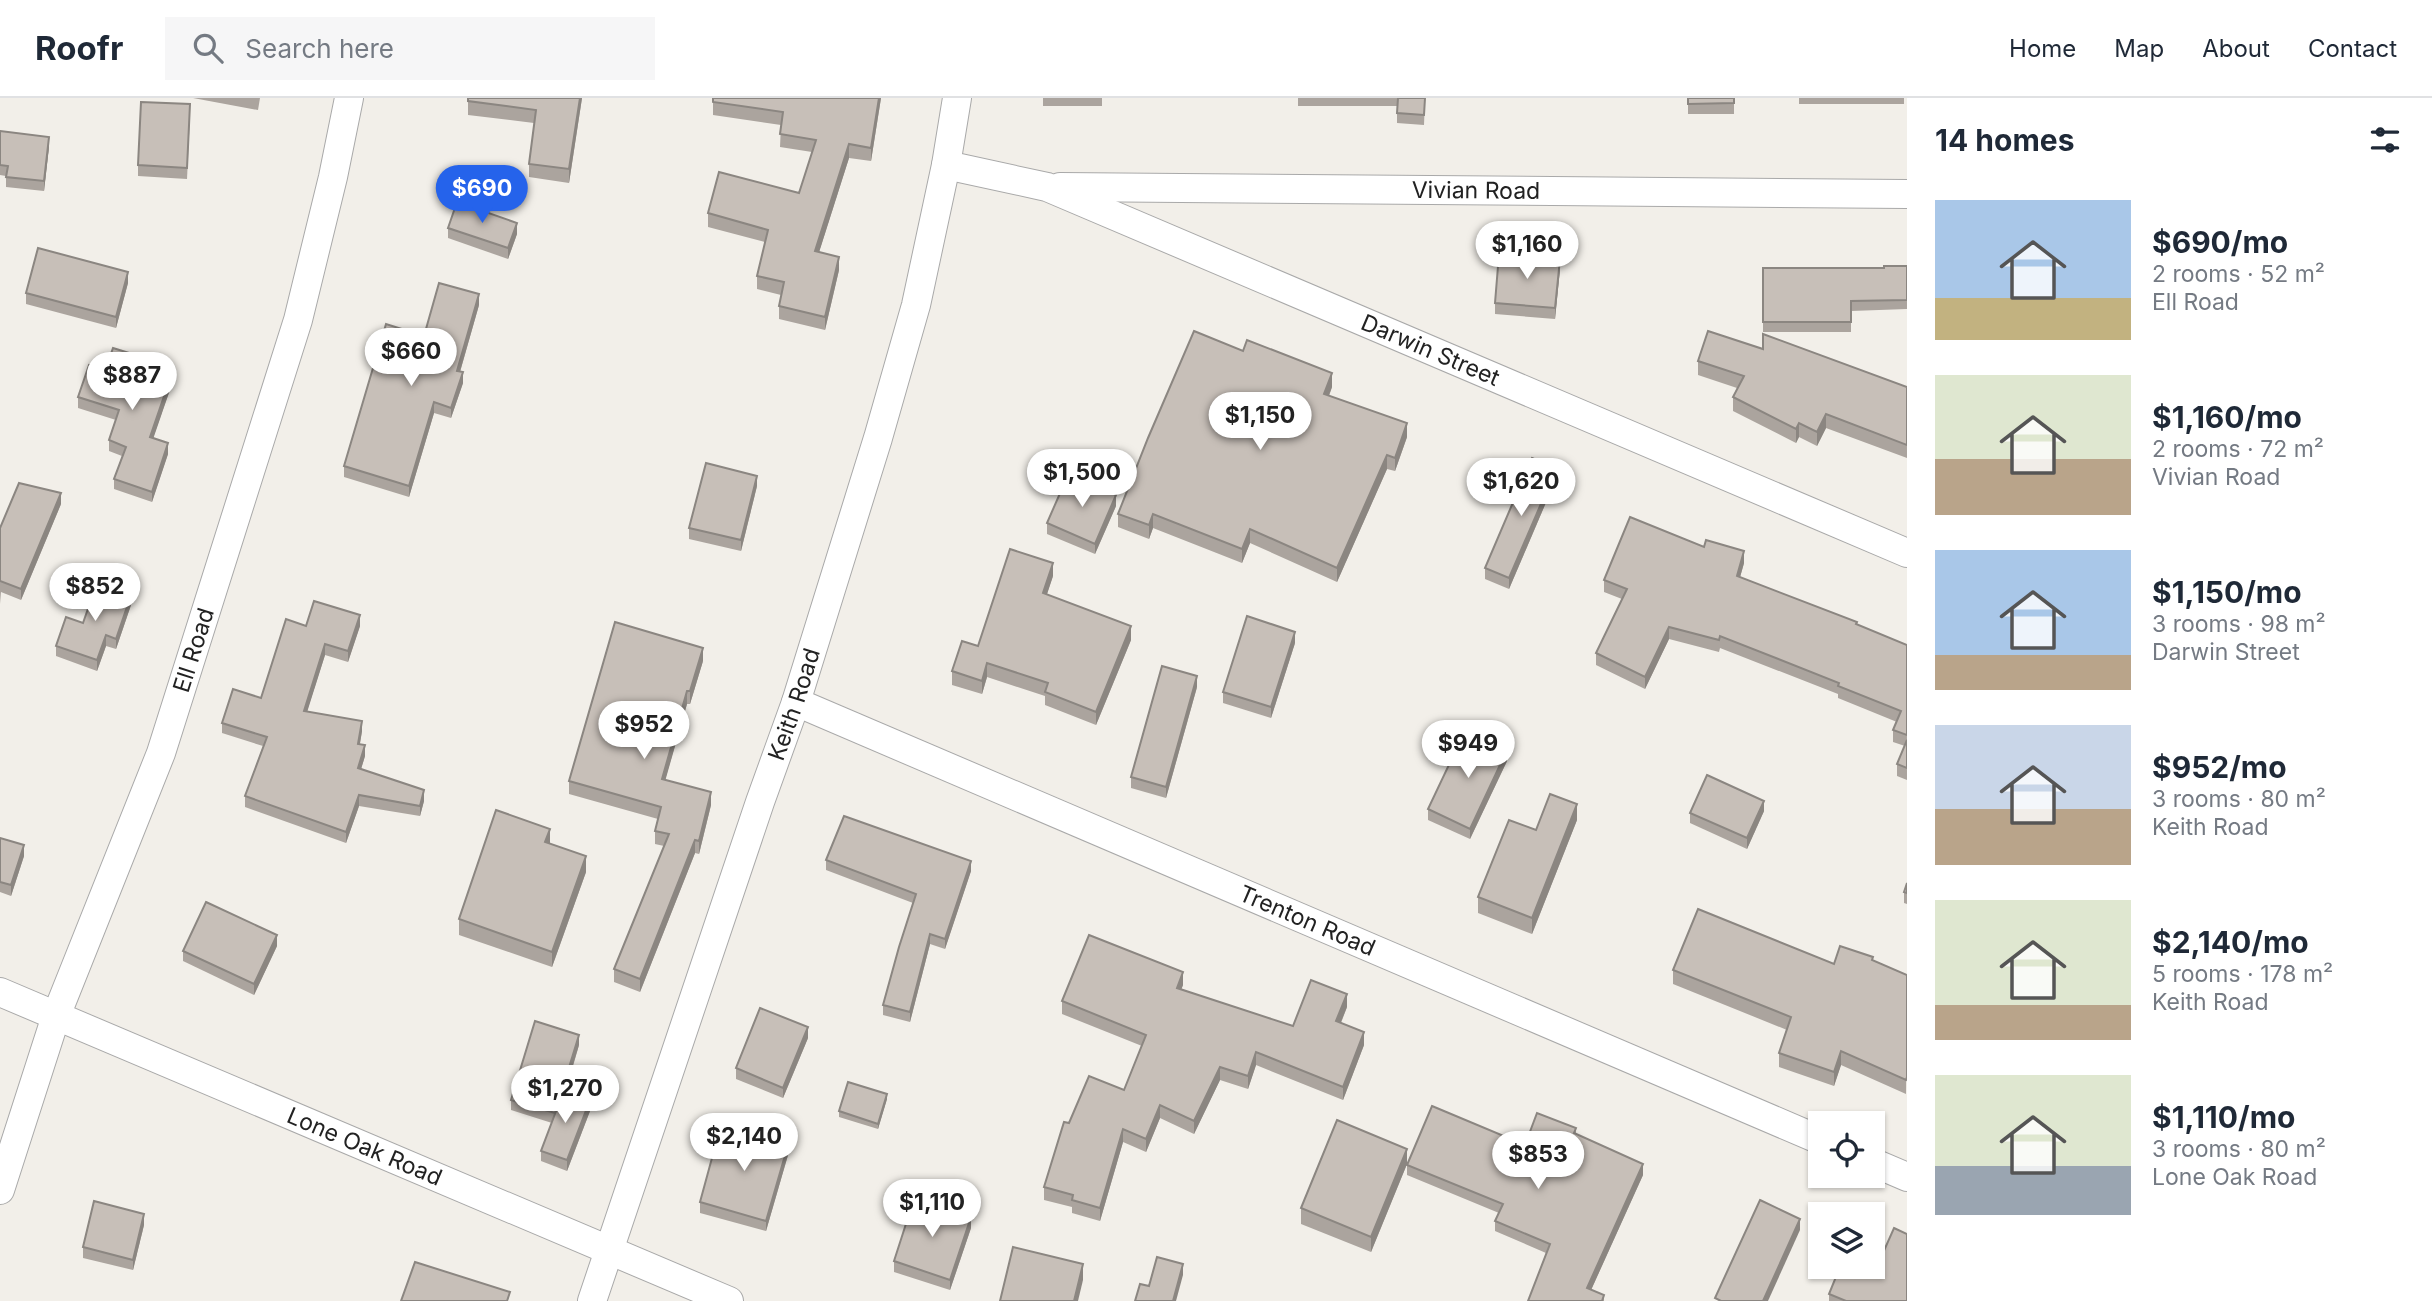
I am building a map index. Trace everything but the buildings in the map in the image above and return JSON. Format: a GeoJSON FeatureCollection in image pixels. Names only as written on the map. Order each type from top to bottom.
{"type":"FeatureCollection","features":[{"type":"Feature","properties":{"kind":"street","name":"Ell Road"},"geometry":{"type":"LineString","coordinates":[[0,1190],[56,1016],[166,740],[298,320],[349,98]]}},
{"type":"Feature","properties":{"kind":"street","name":"Keith Road"},"geometry":{"type":"LineString","coordinates":[[592,1301],[796,702],[916,305],[946,165],[957,98]]}},
{"type":"Feature","properties":{"kind":"street","name":"Darwin Street"},"geometry":{"type":"LineString","coordinates":[[946,165],[1047,187],[1907,553]]}},
{"type":"Feature","properties":{"kind":"street","name":"Vivian Road"},"geometry":{"type":"LineString","coordinates":[[1047,187],[1907,194]]}},
{"type":"Feature","properties":{"kind":"street","name":"Trenton Road"},"geometry":{"type":"LineString","coordinates":[[796,702],[1808,1135]]}},
{"type":"Feature","properties":{"kind":"street","name":"Lone Oak Road"},"geometry":{"type":"LineString","coordinates":[[0,992],[729,1301]]}},
{"type":"Feature","properties":{"kind":"street"},"geometry":{"type":"LineString","coordinates":[[1885,1168],[1907,1177]]}}]}
